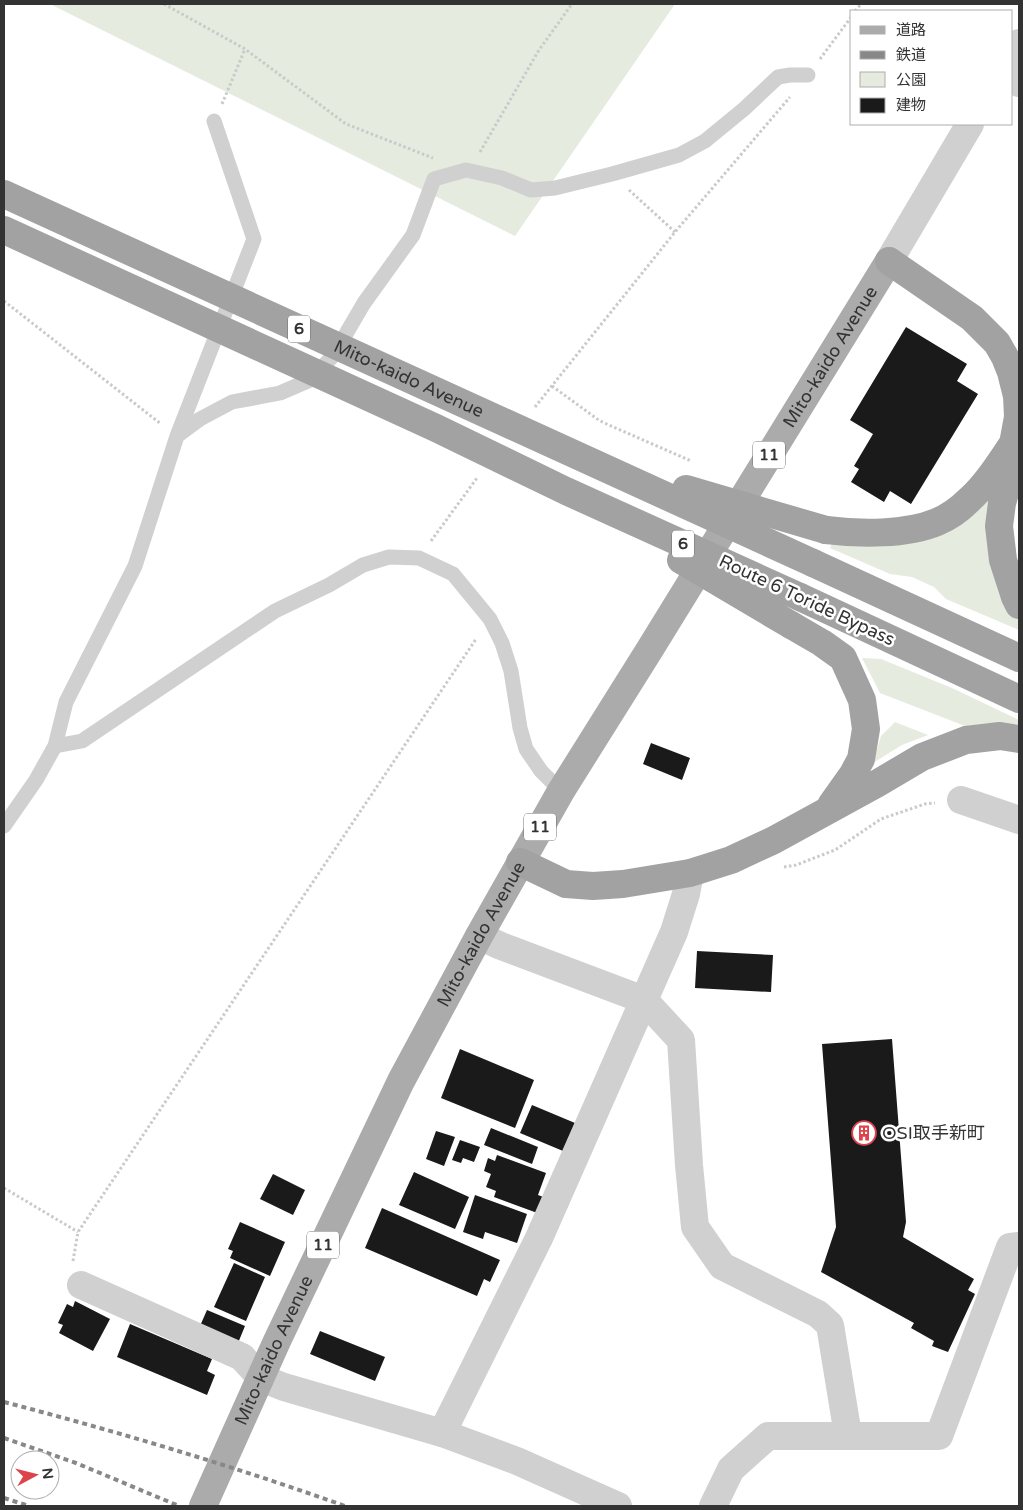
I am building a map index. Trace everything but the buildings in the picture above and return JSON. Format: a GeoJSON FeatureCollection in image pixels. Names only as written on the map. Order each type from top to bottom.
{"type":"FeatureCollection","features":[{"type":"Feature","properties":{"kind":"highway","name":"Mito-kaido Avenue"},"geometry":{"type":"LineString","coordinates":[[4,194],[406,378],[596,462]]}},
{"type":"Feature","properties":{"kind":"highway","name":"Mito-kaido Avenue"},"geometry":{"type":"LineString","coordinates":[[4,230],[436,428],[566,491]]}},
{"type":"Feature","properties":{"kind":"highway"},"geometry":{"type":"LineString","coordinates":[[888,261],[972,318],[997,344],[1012,372],[1017,396],[1018,417],[999,526],[1003,560],[1014,597],[1019,605]]}},
{"type":"Feature","properties":{"kind":"highway"},"geometry":{"type":"LineString","coordinates":[[596,462],[826,530],[859,533],[914,528],[937,522],[954,513],[986,482],[1013,444]]}},
{"type":"Feature","properties":{"kind":"highway","name":"Route 6 Toride Bypass"},"geometry":{"type":"LineString","coordinates":[[596,462],[1019,658]]}},
{"type":"Feature","properties":{"kind":"highway"},"geometry":{"type":"LineString","coordinates":[[566,491],[822,643],[843,658],[862,700],[866,729],[860,759],[853,774],[827,811]]}},
{"type":"Feature","properties":{"kind":"highway","name":"Route 6 Toride Bypass"},"geometry":{"type":"LineString","coordinates":[[566,491],[1019,699]]}},
{"type":"Feature","properties":{"kind":"highway"},"geometry":{"type":"LineString","coordinates":[[520,862],[566,884],[593,886],[623,884],[690,872],[731,860],[774,840],[922,757],[966,740],[1000,736],[1019,739]]}},
{"type":"Feature","properties":{"kind":"main road","name":"Mito-kaido Avenue"},"geometry":{"type":"LineString","coordinates":[[203,1506],[277,1341],[402,1080],[479,936],[561,791],[615,707],[888,261]]}},
{"type":"Feature","properties":{"kind":"street"},"geometry":{"type":"LineString","coordinates":[[888,261],[969,125]]}},
{"type":"Feature","properties":{"kind":"street"},"geometry":{"type":"LineString","coordinates":[[961,800],[1019,820]]}},
{"type":"Feature","properties":{"kind":"street"},"geometry":{"type":"LineString","coordinates":[[442,1433],[539,1238],[674,932],[686,894],[690,872]]}},
{"type":"Feature","properties":{"kind":"street"},"geometry":{"type":"LineString","coordinates":[[479,936],[500,946],[644,1000],[681,1040],[688,1165],[695,1228],[722,1266],[818,1314],[830,1325],[848,1435]]}},
{"type":"Feature","properties":{"kind":"street"},"geometry":{"type":"LineString","coordinates":[[713,1506],[731,1469],[768,1436],[939,1436],[1010,1247],[1019,1246]]}},
{"type":"Feature","properties":{"kind":"street"},"geometry":{"type":"LineString","coordinates":[[77,1273],[242,1357],[261,1378],[284,1387],[442,1433],[517,1461],[618,1506]]}},
{"type":"Feature","properties":{"kind":"lane"},"geometry":{"type":"LineString","coordinates":[[178,436],[200,419],[232,402],[280,393],[310,380],[333,356],[364,303],[413,235],[434,178],[466,170],[502,178],[531,190],[554,188],[612,174],[679,155],[705,141],[744,109],[778,77],[808,75]]}},
{"type":"Feature","properties":{"kind":"lane"},"geometry":{"type":"LineString","coordinates":[[4,826],[36,780],[55,746],[66,702],[136,566],[178,436],[254,239],[214,121]]}},
{"type":"Feature","properties":{"kind":"lane"},"geometry":{"type":"LineString","coordinates":[[55,746],[82,741],[275,611],[329,585],[363,565],[390,557],[419,558],[453,574],[490,619],[502,643],[511,671],[520,728],[526,749],[540,771],[561,791]]}},
{"type":"Feature","properties":{"kind":"path"},"geometry":{"type":"LineString","coordinates":[[164,4],[244,49],[346,124],[466,170],[478,156],[538,50],[572,4]]}},
{"type":"Feature","properties":{"kind":"path"},"geometry":{"type":"LineString","coordinates":[[563,373],[675,232],[808,75],[850,19]]}},
{"type":"Feature","properties":{"kind":"path"},"geometry":{"type":"LineString","coordinates":[[214,121],[244,49]]}},
{"type":"Feature","properties":{"kind":"path"},"geometry":{"type":"LineString","coordinates":[[612,174],[675,232]]}},
{"type":"Feature","properties":{"kind":"path"},"geometry":{"type":"LineString","coordinates":[[4,301],[178,436]]}},
{"type":"Feature","properties":{"kind":"path"},"geometry":{"type":"LineString","coordinates":[[552,386],[600,422],[696,463]]}},
{"type":"Feature","properties":{"kind":"path"},"geometry":{"type":"LineString","coordinates":[[419,558],[467,492]]}},
{"type":"Feature","properties":{"kind":"path"},"geometry":{"type":"LineString","coordinates":[[77,1273],[78,1232],[490,619]]}},
{"type":"Feature","properties":{"kind":"path"},"geometry":{"type":"LineString","coordinates":[[778,868],[796,865],[835,850],[882,819],[925,804],[961,800]]}},
{"type":"Feature","properties":{"kind":"path"},"geometry":{"type":"LineString","coordinates":[[4,1188],[78,1232]]}},
{"type":"Feature","properties":{"kind":"green space"},"geometry":{"type":"Polygon","coordinates":[[[50,4],[675,4],[515,236],[50,4]]]}},
{"type":"Feature","properties":{"kind":"green space"},"geometry":{"type":"Polygon","coordinates":[[[992,484],[1011,609],[1019,621],[1019,630],[946,599],[934,587],[912,577],[890,574],[830,548],[833,541],[876,544],[992,484]]]}},
{"type":"Feature","properties":{"kind":"green space"},"geometry":{"type":"Polygon","coordinates":[[[862,658],[881,659],[952,688],[1019,720],[1019,724],[965,726],[880,693],[862,658]]]}},
{"type":"Feature","properties":{"kind":"green space"},"geometry":{"type":"Polygon","coordinates":[[[895,722],[928,735],[902,745],[873,763],[881,736],[895,722]]]}},
{"type":"Feature","properties":{"kind":"railway"},"geometry":{"type":"LineString","coordinates":[[4,1402],[176,1450],[345,1506]]}},
{"type":"Feature","properties":{"kind":"railway"},"geometry":{"type":"LineString","coordinates":[[4,1438],[76,1463],[179,1506]]}},
{"type":"Feature","properties":{"kind":"railway"},"geometry":{"type":"LineString","coordinates":[[4,1498],[29,1506]]}},
{"type":"Feature","properties":{"kind":"place","name":"OSI取手新町"},"geometry":{"type":"Point","coordinates":[864,1133]}}]}
